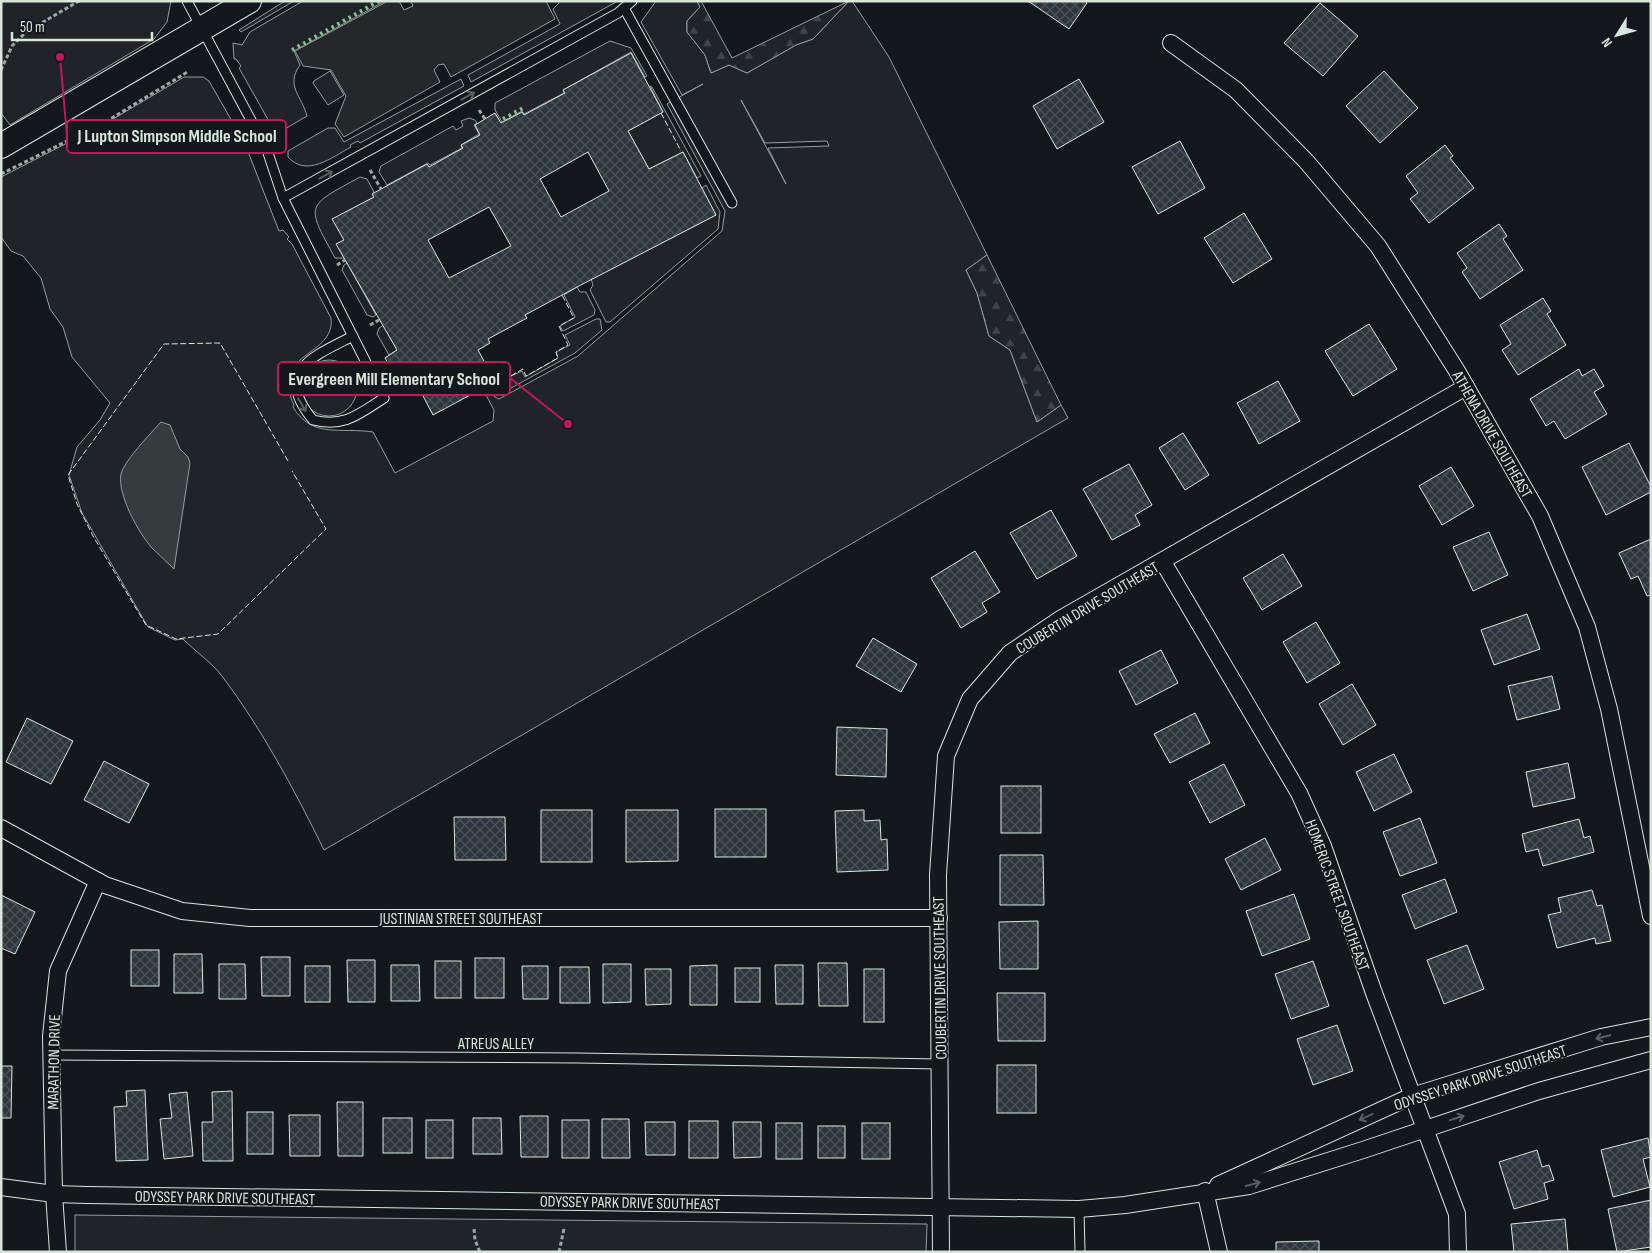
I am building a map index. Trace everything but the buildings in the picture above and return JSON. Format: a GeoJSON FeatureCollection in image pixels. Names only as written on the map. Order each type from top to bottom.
{"type":"FeatureCollection","features":[{"type":"Feature","properties":{"kind":"main road"},"geometry":{"type":"LineString","coordinates":[[1,146],[249,1]]}},
{"type":"Feature","properties":{"kind":"street","name":"ATHENA DRIVE SOUTHEAST"},"geometry":{"type":"LineString","coordinates":[[1171,43],[1236,90],[1306,161],[1378,246],[1466,387],[1540,516],[1587,627],[1609,709],[1651,916]]}},
{"type":"Feature","properties":{"kind":"street","name":"COUBERTIN DRIVE SOUTHEAST"},"geometry":{"type":"LineString","coordinates":[[941,1252],[938,875],[946,756],[970,699],[1010,653],[1062,618],[1163,562],[1466,387]]}},
{"type":"Feature","properties":{"kind":"street","name":"HOMERIC STREET SOUTHEAST"},"geometry":{"type":"LineString","coordinates":[[1163,562],[1299,793],[1323,846],[1412,1096],[1426,1128],[1457,1214],[1458,1252]]}},
{"type":"Feature","properties":{"kind":"street","name":"JUSTINIAN STREET SOUTHEAST"},"geometry":{"type":"LineString","coordinates":[[1,828],[98,881],[182,911],[250,918],[939,918]]}},
{"type":"Feature","properties":{"kind":"street","name":"MARATHON DRIVE"},"geometry":{"type":"LineString","coordinates":[[58,1252],[54,1194],[51,1036],[58,971],[98,881]]}},
{"type":"Feature","properties":{"kind":"street","name":"ODYSSEY PARK DRIVE SOUTHEAST"},"geometry":{"type":"LineString","coordinates":[[1205,1191],[1412,1096],[1601,1037],[1651,1027]]}},
{"type":"Feature","properties":{"kind":"street","name":"ODYSSEY PARK DRIVE SOUTHEAST"},"geometry":{"type":"LineString","coordinates":[[1,1187],[54,1194],[1079,1208],[1125,1205],[1205,1191],[1249,1186],[1539,1091],[1651,1060]]}},
{"type":"Feature","properties":{"kind":"street"},"geometry":{"type":"LineString","coordinates":[[1205,1191],[1219,1252]]}},
{"type":"Feature","properties":{"kind":"lane"},"geometry":{"type":"LineString","coordinates":[[187,1],[268,150],[284,198],[353,336],[384,398],[356,416],[339,423],[325,423],[313,420],[297,396],[299,372],[305,362],[353,336]]}},
{"type":"Feature","properties":{"kind":"lane"},"geometry":{"type":"LineString","coordinates":[[284,198],[624,8],[632,1]]}},
{"type":"Feature","properties":{"kind":"lane"},"geometry":{"type":"LineString","coordinates":[[624,8],[732,203]]}},
{"type":"Feature","properties":{"kind":"lane","name":"ATREUS ALLEY"},"geometry":{"type":"LineString","coordinates":[[51,1055],[577,1058],[940,1064]]}},
{"type":"Feature","properties":{"kind":"lane"},"geometry":{"type":"LineString","coordinates":[[1079,1208],[1080,1252]]}},
{"type":"Feature","properties":{"kind":"path"},"geometry":{"type":"LineString","coordinates":[[1,70],[12,46],[26,32],[79,1]]}},
{"type":"Feature","properties":{"kind":"path"},"geometry":{"type":"LineString","coordinates":[[1,174],[107,120],[189,71]]}},
{"type":"Feature","properties":{"kind":"path"},"geometry":{"type":"LineString","coordinates":[[479,110],[485,119]]}},
{"type":"Feature","properties":{"kind":"path"},"geometry":{"type":"LineString","coordinates":[[370,170],[381,189]]}},
{"type":"Feature","properties":{"kind":"path"},"geometry":{"type":"LineString","coordinates":[[337,265],[345,260]]}},
{"type":"Feature","properties":{"kind":"path"},"geometry":{"type":"LineString","coordinates":[[370,326],[379,320]]}},
{"type":"Feature","properties":{"kind":"path"},"geometry":{"type":"LineString","coordinates":[[474,1229],[475,1240],[480,1252]]}},
{"type":"Feature","properties":{"kind":"path"},"geometry":{"type":"LineString","coordinates":[[559,1252],[564,1229]]}},
{"type":"Feature","properties":{"kind":"green space"},"geometry":{"type":"Polygon","coordinates":[[[1,1],[171,1],[167,22],[154,39],[10,125],[1,113],[1,1]]]}},
{"type":"Feature","properties":{"kind":"green space"},"geometry":{"type":"Polygon","coordinates":[[[285,1],[294,1],[241,32],[239,30],[285,1]]]}},
{"type":"Feature","properties":{"kind":"green space"},"geometry":{"type":"Polygon","coordinates":[[[303,1],[385,1],[294,51],[300,65],[296,72],[294,85],[307,116],[280,132],[275,132],[239,68],[241,66],[234,59],[233,43],[242,45],[250,32],[303,1]]]}},
{"type":"Feature","properties":{"kind":"green space"},"geometry":{"type":"Polygon","coordinates":[[[561,1],[618,1],[471,82],[468,75],[560,24],[553,9],[561,1]]]}},
{"type":"Feature","properties":{"kind":"green space"},"geometry":{"type":"Polygon","coordinates":[[[656,1],[697,1],[700,7],[687,21],[687,32],[705,55],[711,73],[729,65],[747,73],[796,45],[813,39],[849,1],[852,1],[889,57],[987,255],[966,270],[977,293],[989,336],[1010,350],[1037,422],[1061,405],[1068,418],[324,850],[277,761],[237,696],[218,671],[183,639],[175,640],[148,627],[82,513],[69,475],[77,447],[100,420],[110,403],[72,357],[63,327],[50,309],[41,278],[23,256],[11,251],[1,237],[1,177],[108,122],[184,77],[203,77],[209,81],[245,144],[279,231],[283,230],[289,237],[287,239],[292,244],[331,318],[330,331],[324,341],[296,364],[290,375],[288,388],[293,407],[309,424],[318,428],[373,432],[395,473],[493,421],[494,410],[486,395],[491,393],[487,384],[495,397],[499,399],[578,356],[722,231],[725,211],[667,104],[703,84],[682,95],[641,22],[656,1]],[[741,100],[786,184],[768,148],[829,146],[827,141],[765,143],[741,100]]]}},
{"type":"Feature","properties":{"kind":"green space"},"geometry":{"type":"Polygon","coordinates":[[[697,1],[701,1],[732,58],[849,1],[813,39],[796,45],[747,73],[729,65],[711,73],[705,55],[687,32],[687,21],[700,7],[697,1]]]}},
{"type":"Feature","properties":{"kind":"green space"},"geometry":{"type":"Polygon","coordinates":[[[610,41],[631,48],[647,76],[645,77],[631,52],[563,90],[564,93],[524,114],[522,111],[502,122],[495,110],[495,103],[610,41]]]}},
{"type":"Feature","properties":{"kind":"green space"},"geometry":{"type":"Polygon","coordinates":[[[330,71],[344,95],[328,105],[313,83],[330,71]]]}},
{"type":"Feature","properties":{"kind":"green space"},"geometry":{"type":"Polygon","coordinates":[[[461,79],[464,86],[360,143],[358,141],[350,145],[351,147],[320,164],[303,166],[295,163],[288,157],[288,151],[328,128],[335,128],[344,142],[461,79]]]}},
{"type":"Feature","properties":{"kind":"green space"},"geometry":{"type":"Polygon","coordinates":[[[650,86],[701,176],[697,178],[683,152],[649,169],[628,131],[663,112],[650,86]]]}},
{"type":"Feature","properties":{"kind":"green space"},"geometry":{"type":"Polygon","coordinates":[[[469,118],[477,123],[474,125],[479,134],[461,145],[462,148],[430,165],[428,163],[387,185],[379,172],[381,166],[453,126],[456,130],[463,126],[461,121],[469,118]]]}},
{"type":"Feature","properties":{"kind":"green space"},"geometry":{"type":"Polygon","coordinates":[[[360,177],[367,179],[374,192],[372,194],[374,197],[333,219],[344,240],[337,244],[344,258],[335,258],[315,216],[316,208],[320,201],[360,177]]]}},
{"type":"Feature","properties":{"kind":"green space"},"geometry":{"type":"Polygon","coordinates":[[[706,185],[720,212],[718,229],[610,322],[606,322],[590,290],[593,285],[591,279],[716,215],[702,188],[706,185]]]}},
{"type":"Feature","properties":{"kind":"green space"},"geometry":{"type":"Polygon","coordinates":[[[987,255],[1061,405],[1037,422],[1010,350],[989,336],[977,293],[966,270],[987,255]]]}},
{"type":"Feature","properties":{"kind":"green space"},"geometry":{"type":"Polygon","coordinates":[[[347,263],[376,315],[373,317],[367,315],[342,270],[347,263]]]}},
{"type":"Feature","properties":{"kind":"green space"},"geometry":{"type":"Polygon","coordinates":[[[577,287],[580,292],[586,292],[595,310],[594,315],[563,331],[560,326],[575,317],[564,295],[577,287]]]}},
{"type":"Feature","properties":{"kind":"green space"},"geometry":{"type":"Polygon","coordinates":[[[596,319],[600,319],[602,330],[575,353],[502,393],[497,391],[492,381],[493,376],[503,370],[507,378],[522,371],[525,377],[558,358],[556,352],[570,345],[565,335],[596,319]]]}},
{"type":"Feature","properties":{"kind":"green space"},"geometry":{"type":"Polygon","coordinates":[[[384,325],[397,350],[389,355],[377,334],[379,328],[384,325]]]}},
{"type":"Feature","properties":{"kind":"green space"},"geometry":{"type":"Polygon","coordinates":[[[329,360],[340,362],[349,368],[355,377],[357,388],[355,399],[349,408],[340,414],[329,416],[318,414],[309,408],[303,399],[301,388],[303,377],[309,368],[318,362],[329,360]]]}},
{"type":"Feature","properties":{"kind":"green space"},"geometry":{"type":"Polygon","coordinates":[[[75,1215],[927,1224],[926,1252],[75,1252],[75,1215]]]}},
{"type":"Feature","properties":{"kind":"shaded area"},"geometry":{"type":"Polygon","coordinates":[[[388,1],[399,1],[404,10],[413,6],[411,1],[546,1],[555,19],[451,77],[444,64],[438,65],[434,70],[440,82],[344,137],[335,124],[346,96],[331,70],[303,66],[295,51],[388,1]]]}},
{"type":"Feature","properties":{"kind":"shaded area"},"geometry":{"type":"Polygon","coordinates":[[[161,422],[170,425],[180,449],[188,457],[190,463],[174,569],[152,548],[141,533],[126,503],[121,482],[121,474],[127,462],[161,422]]]}},
{"type":"Feature","properties":{"kind":"hedge"},"geometry":{"type":"LineString","coordinates":[[292,50],[379,1]]}},
{"type":"Feature","properties":{"kind":"hedge"},"geometry":{"type":"LineString","coordinates":[[503,119],[525,107]]}},
{"type":"Feature","properties":{"kind":"fence"},"geometry":{"type":"LineString","coordinates":[[661,113],[681,151]]}},
{"type":"Feature","properties":{"kind":"fence"},"geometry":{"type":"LineString","coordinates":[[488,368],[500,363],[507,378],[523,369],[526,376],[558,358],[556,352],[568,345],[559,326],[574,318],[562,295]]}},
{"type":"Feature","properties":{"kind":"fence"},"geometry":{"type":"LineString","coordinates":[[288,461],[220,343],[164,344],[68,475],[77,504],[93,536],[146,625],[176,639],[218,634],[326,529],[292,471]]}},
{"type":"Feature","properties":{"kind":"place","name":"J Lupton Simpson Middle School"},"geometry":{"type":"Point","coordinates":[60,57]}},
{"type":"Feature","properties":{"kind":"place","name":"Evergreen Mill Elementary School"},"geometry":{"type":"Point","coordinates":[568,424]}}]}
